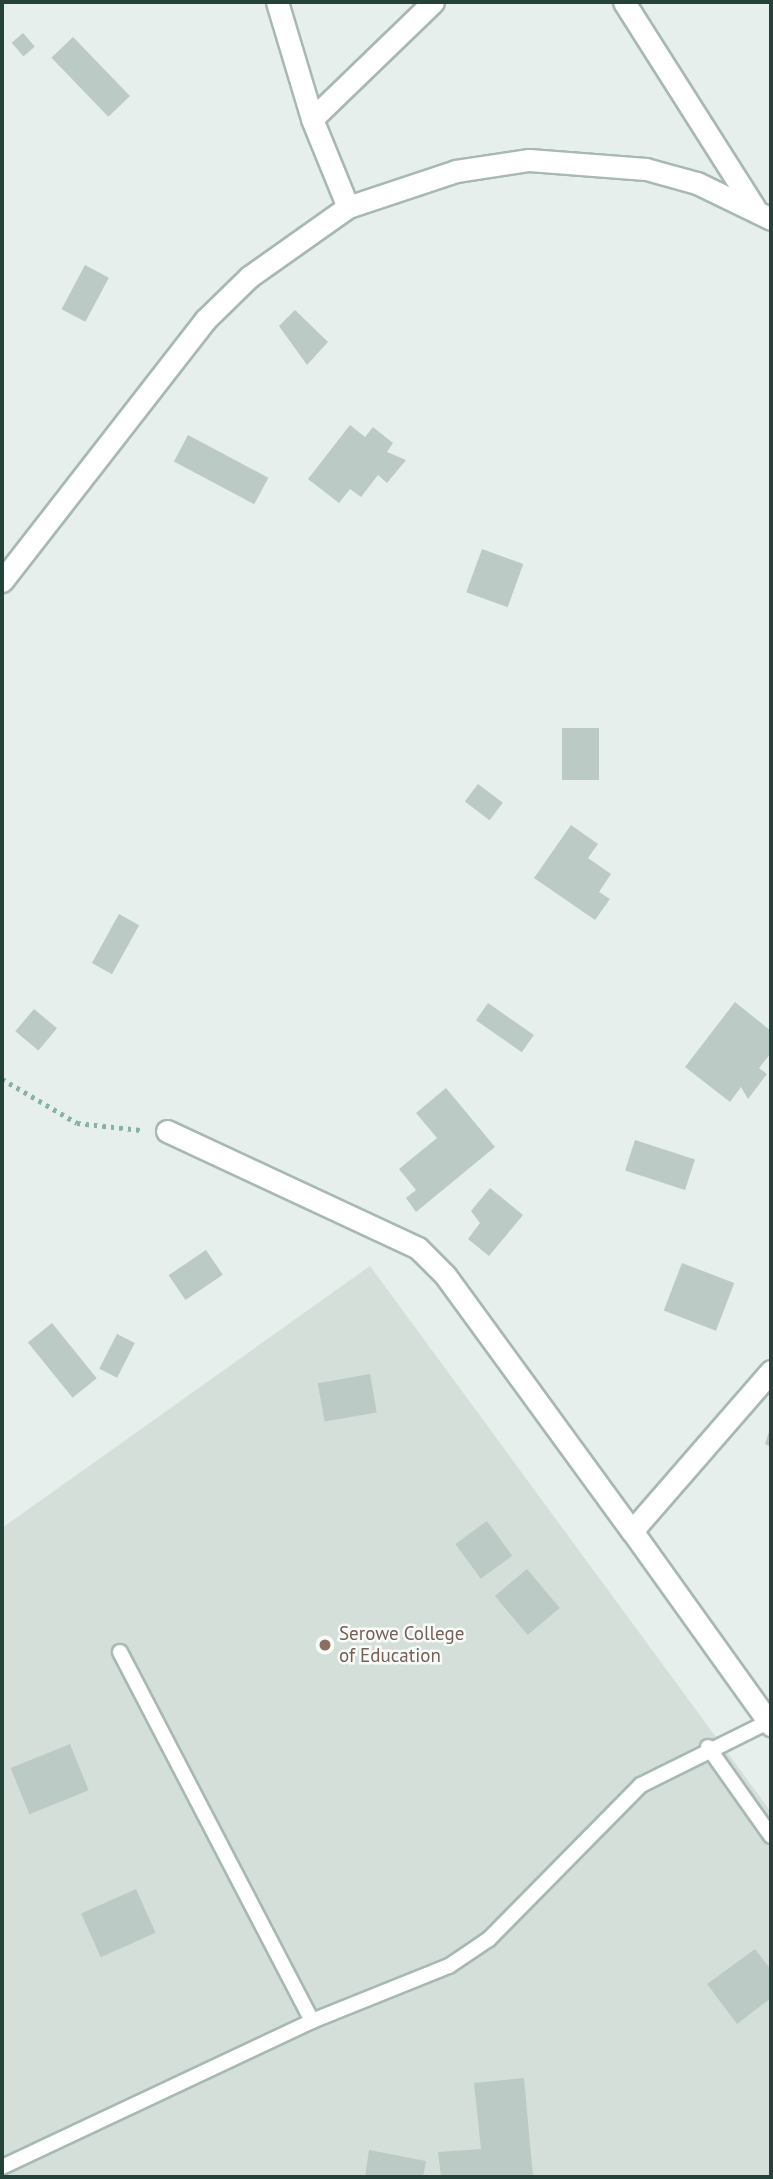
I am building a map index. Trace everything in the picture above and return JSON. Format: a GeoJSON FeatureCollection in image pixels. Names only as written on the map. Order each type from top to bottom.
{"type":"FeatureCollection","features":[{"type":"Feature","properties":{"kind":"street"},"geometry":{"type":"LineString","coordinates":[[277,2],[312,118],[348,207]]}},
{"type":"Feature","properties":{"kind":"street"},"geometry":{"type":"LineString","coordinates":[[312,118],[433,2]]}},
{"type":"Feature","properties":{"kind":"street"},"geometry":{"type":"LineString","coordinates":[[624,2],[762,213]]}},
{"type":"Feature","properties":{"kind":"street"},"geometry":{"type":"LineString","coordinates":[[2,580],[205,320],[249,277],[348,207],[456,171],[529,160],[646,169],[762,213]]}},
{"type":"Feature","properties":{"kind":"street"},"geometry":{"type":"LineString","coordinates":[[167,1131],[418,1248],[445,1275],[770,1723]]}},
{"type":"Feature","properties":{"kind":"street"},"geometry":{"type":"LineString","coordinates":[[632,1531],[771,1371]]}},
{"type":"Feature","properties":{"kind":"lane"},"geometry":{"type":"LineString","coordinates":[[120,1652],[312,2021]]}},
{"type":"Feature","properties":{"kind":"lane"},"geometry":{"type":"LineString","coordinates":[[18,2177],[6,2165],[312,2021],[449,1966],[474,1950],[641,1785],[708,1747],[770,1723]]}},
{"type":"Feature","properties":{"kind":"lane"},"geometry":{"type":"LineString","coordinates":[[708,1747],[771,1836]]}},
{"type":"Feature","properties":{"kind":"path"},"geometry":{"type":"LineString","coordinates":[[2,1079],[77,1123],[167,1131]]}},
{"type":"Feature","properties":{"kind":"shaded area","name":"Serowe College of Education"},"geometry":{"type":"Polygon","coordinates":[[[370,1266],[771,1812],[771,2177],[2,2177],[2,1528],[370,1266]]]}},
{"type":"Feature","properties":{"kind":"building"},"geometry":{"type":"Polygon","coordinates":[[[23,33],[35,47],[23,56],[12,43],[23,33]]]}},
{"type":"Feature","properties":{"kind":"building"},"geometry":{"type":"Polygon","coordinates":[[[73,37],[130,96],[108,117],[51,58],[73,37]]]}},
{"type":"Feature","properties":{"kind":"building"},"geometry":{"type":"Polygon","coordinates":[[[85,265],[109,278],[85,322],[62,309],[85,265]]]}},
{"type":"Feature","properties":{"kind":"building"},"geometry":{"type":"Polygon","coordinates":[[[295,310],[328,342],[307,365],[279,326],[295,310]]]}},
{"type":"Feature","properties":{"kind":"building"},"geometry":{"type":"Polygon","coordinates":[[[350,425],[365,437],[373,427],[393,443],[387,452],[406,460],[387,483],[378,475],[361,497],[350,489],[339,503],[308,479],[350,425]]]}},
{"type":"Feature","properties":{"kind":"building"},"geometry":{"type":"Polygon","coordinates":[[[188,435],[268,478],[254,504],[174,461],[188,435]]]}},
{"type":"Feature","properties":{"kind":"building"},"geometry":{"type":"Polygon","coordinates":[[[482,549],[523,564],[508,607],[466,592],[482,549]]]}},
{"type":"Feature","properties":{"kind":"building"},"geometry":{"type":"Polygon","coordinates":[[[562,728],[599,728],[599,780],[562,780],[562,728]]]}},
{"type":"Feature","properties":{"kind":"building"},"geometry":{"type":"Polygon","coordinates":[[[478,784],[503,803],[490,820],[465,802],[478,784]]]}},
{"type":"Feature","properties":{"kind":"building"},"geometry":{"type":"Polygon","coordinates":[[[571,825],[598,844],[588,858],[611,874],[599,892],[610,899],[595,920],[534,878],[571,825]]]}},
{"type":"Feature","properties":{"kind":"building"},"geometry":{"type":"Polygon","coordinates":[[[119,914],[139,925],[112,974],[92,963],[119,914]]]}},
{"type":"Feature","properties":{"kind":"building"},"geometry":{"type":"Polygon","coordinates":[[[735,1002],[771,1031],[771,1053],[759,1068],[767,1074],[748,1099],[741,1087],[730,1102],[685,1067],[735,1002]]]}},
{"type":"Feature","properties":{"kind":"building"},"geometry":{"type":"Polygon","coordinates":[[[488,1003],[534,1035],[522,1052],[476,1020],[488,1003]]]}},
{"type":"Feature","properties":{"kind":"building"},"geometry":{"type":"Polygon","coordinates":[[[34,1009],[57,1028],[38,1050],[15,1031],[34,1009]]]}},
{"type":"Feature","properties":{"kind":"building"},"geometry":{"type":"Polygon","coordinates":[[[446,1088],[495,1147],[416,1212],[406,1198],[416,1190],[399,1169],[437,1138],[416,1113],[446,1088]]]}},
{"type":"Feature","properties":{"kind":"building"},"geometry":{"type":"Polygon","coordinates":[[[635,1140],[695,1159],[685,1190],[625,1170],[635,1140]]]}},
{"type":"Feature","properties":{"kind":"building"},"geometry":{"type":"Polygon","coordinates":[[[490,1188],[523,1215],[489,1256],[468,1239],[480,1223],[471,1211],[490,1188]]]}},
{"type":"Feature","properties":{"kind":"building"},"geometry":{"type":"Polygon","coordinates":[[[206,1250],[223,1275],[185,1300],[169,1275],[206,1250]]]}},
{"type":"Feature","properties":{"kind":"building"},"geometry":{"type":"Polygon","coordinates":[[[682,1263],[734,1283],[716,1331],[664,1311],[682,1263]]]}},
{"type":"Feature","properties":{"kind":"building"},"geometry":{"type":"Polygon","coordinates":[[[52,1323],[97,1378],[73,1398],[28,1343],[52,1323]]]}},
{"type":"Feature","properties":{"kind":"building"},"geometry":{"type":"Polygon","coordinates":[[[117,1334],[135,1343],[117,1378],[99,1369],[117,1334]]]}},
{"type":"Feature","properties":{"kind":"building"},"geometry":{"type":"Polygon","coordinates":[[[370,1374],[377,1412],[325,1422],[318,1383],[370,1374]]]}},
{"type":"Feature","properties":{"kind":"building"},"geometry":{"type":"Polygon","coordinates":[[[771,1426],[771,1447],[765,1444],[771,1426]]]}},
{"type":"Feature","properties":{"kind":"building"},"geometry":{"type":"Polygon","coordinates":[[[487,1521],[512,1556],[481,1579],[455,1544],[487,1521]]]}},
{"type":"Feature","properties":{"kind":"building"},"geometry":{"type":"Polygon","coordinates":[[[527,1569],[560,1608],[528,1635],[495,1596],[527,1569]]]}},
{"type":"Feature","properties":{"kind":"building"},"geometry":{"type":"Polygon","coordinates":[[[70,1744],[89,1790],[29,1814],[11,1768],[70,1744]]]}},
{"type":"Feature","properties":{"kind":"building"},"geometry":{"type":"Polygon","coordinates":[[[136,1889],[156,1933],[101,1957],[81,1913],[136,1889]]]}},
{"type":"Feature","properties":{"kind":"building"},"geometry":{"type":"Polygon","coordinates":[[[755,1949],[771,1970],[771,1998],[737,2024],[707,1984],[755,1949]]]}},
{"type":"Feature","properties":{"kind":"building"},"geometry":{"type":"Polygon","coordinates":[[[524,2078],[533,2177],[441,2177],[438,2152],[481,2149],[474,2083],[524,2078]]]}},
{"type":"Feature","properties":{"kind":"building"},"geometry":{"type":"Polygon","coordinates":[[[369,2150],[426,2161],[423,2177],[365,2177],[369,2150]]]}},
{"type":"Feature","properties":{"kind":"place","name":"Serowe College of Education"},"geometry":{"type":"Point","coordinates":[325,1645]}}]}
